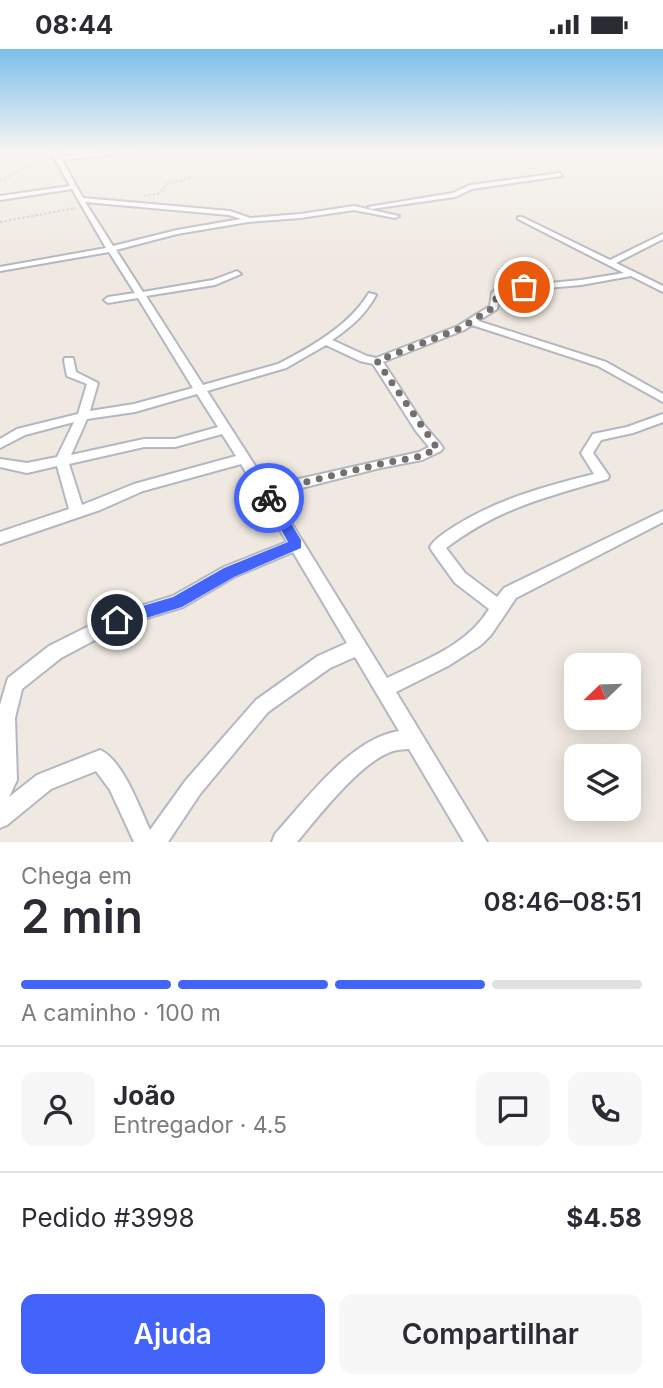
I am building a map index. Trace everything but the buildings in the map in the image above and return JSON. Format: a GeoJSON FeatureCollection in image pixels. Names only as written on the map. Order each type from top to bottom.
{"type":"FeatureCollection","features":[{"type":"Feature","properties":{"kind":"street"},"geometry":{"type":"LineString","coordinates":[[74,187],[203,389],[476,842]]}},
{"type":"Feature","properties":{"kind":"street"},"geometry":{"type":"LineString","coordinates":[[0,269],[112,249],[177,232],[248,219],[362,208],[455,195],[470,187]]}},
{"type":"Feature","properties":{"kind":"street"},"geometry":{"type":"LineString","coordinates":[[0,198],[80,198],[230,213],[248,219]]}},
{"type":"Feature","properties":{"kind":"street"},"geometry":{"type":"LineString","coordinates":[[362,208],[395,216]]}},
{"type":"Feature","properties":{"kind":"street"},"geometry":{"type":"LineString","coordinates":[[520,218],[663,289]]}},
{"type":"Feature","properties":{"kind":"street"},"geometry":{"type":"LineString","coordinates":[[608,263],[629,256],[636,246],[663,236]]}},
{"type":"Feature","properties":{"kind":"street"},"geometry":{"type":"LineString","coordinates":[[108,300],[215,282],[237,274]]}},
{"type":"Feature","properties":{"kind":"street"},"geometry":{"type":"LineString","coordinates":[[324,340],[364,359],[377,361],[461,328],[494,307],[496,293],[500,290],[571,282],[592,283],[629,274]]}},
{"type":"Feature","properties":{"kind":"street"},"geometry":{"type":"LineString","coordinates":[[0,444],[21,432],[83,416],[135,408],[282,366],[324,340],[357,315],[370,303],[372,295]]}},
{"type":"Feature","properties":{"kind":"street"},"geometry":{"type":"LineString","coordinates":[[471,322],[601,364],[663,398]]}},
{"type":"Feature","properties":{"kind":"street"},"geometry":{"type":"LineString","coordinates":[[69,360],[71,374],[93,383],[83,416],[62,461],[77,512]]}},
{"type":"Feature","properties":{"kind":"street"},"geometry":{"type":"LineString","coordinates":[[265,492],[422,456],[437,448],[377,361]]}},
{"type":"Feature","properties":{"kind":"street"},"geometry":{"type":"LineString","coordinates":[[497,605],[460,578],[437,547],[488,512],[542,492],[603,476],[587,453],[597,437],[629,430],[663,418]]}},
{"type":"Feature","properties":{"kind":"street"},"geometry":{"type":"LineString","coordinates":[[0,463],[27,468],[144,443],[157,446],[177,444],[225,429]]}},
{"type":"Feature","properties":{"kind":"street"},"geometry":{"type":"LineString","coordinates":[[0,538],[77,512],[139,487],[243,459]]}},
{"type":"Feature","properties":{"kind":"street"},"geometry":{"type":"LineString","coordinates":[[383,689],[476,640],[491,622],[497,605],[510,593],[663,516]]}},
{"type":"Feature","properties":{"kind":"street"},"geometry":{"type":"LineString","coordinates":[[0,795],[7,780],[6,718],[14,684],[55,652],[117,620],[177,602],[229,572],[297,544]]}},
{"type":"Feature","properties":{"kind":"street"},"geometry":{"type":"LineString","coordinates":[[155,842],[193,787],[262,706],[324,662],[358,647]]}},
{"type":"Feature","properties":{"kind":"street"},"geometry":{"type":"LineString","coordinates":[[283,842],[364,758],[387,743],[415,739]]}},
{"type":"Feature","properties":{"kind":"street"},"geometry":{"type":"LineString","coordinates":[[0,818],[44,782],[100,760],[117,783],[145,842]]}},
{"type":"Feature","properties":{"kind":"path"},"geometry":{"type":"LineString","coordinates":[[135,198],[160,193],[165,187]]}},
{"type":"Feature","properties":{"kind":"path"},"geometry":{"type":"LineString","coordinates":[[0,222],[80,198]]}},
{"type":"Feature","properties":{"kind":"way so far"},"geometry":{"type":"LineString","coordinates":[[269,498],[265,492],[422,456],[437,448],[377,361],[461,328],[494,307],[496,293],[500,290],[524,287]]}},
{"type":"Feature","properties":{"kind":"route"},"geometry":{"type":"LineString","coordinates":[[117,620],[177,602],[229,572],[297,544],[269,498]]}}]}
